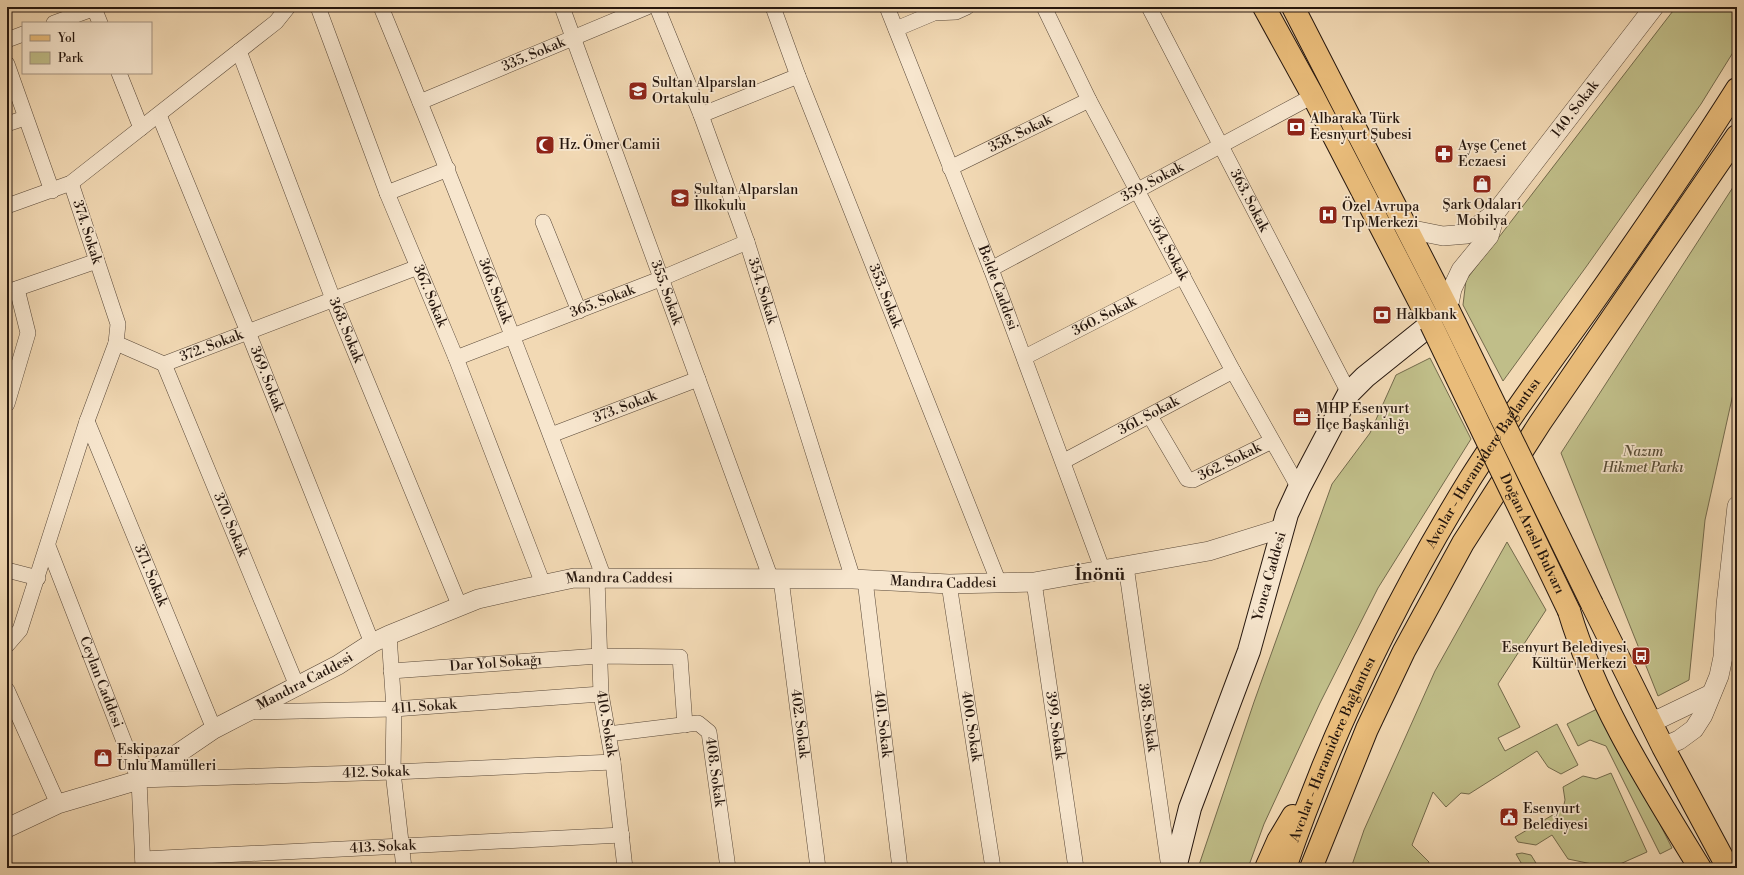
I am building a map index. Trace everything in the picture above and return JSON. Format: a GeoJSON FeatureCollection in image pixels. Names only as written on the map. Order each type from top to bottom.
{"type":"FeatureCollection","features":[{"type":"Feature","properties":{"kind":"main road","name":"Doğan Araslı Bulvarı"},"geometry":{"type":"LineString","coordinates":[[1264,7],[1314,96],[1431,324],[1569,611],[1585,656],[1620,732],[1700,868]]}},
{"type":"Feature","properties":{"kind":"main road","name":"Doğan Araslı Bulvarı"},"geometry":{"type":"LineString","coordinates":[[1293,7],[1448,309],[1647,717],[1728,868]]}},
{"type":"Feature","properties":{"kind":"main road","name":"Avcılar - Haramidere Bağlantısı"},"geometry":{"type":"LineString","coordinates":[[1285,868],[1316,779],[1396,611],[1471,478],[1641,233],[1737,89]]}},
{"type":"Feature","properties":{"kind":"main road","name":"Avcılar - Haramidere Bağlantısı"},"geometry":{"type":"LineString","coordinates":[[1311,868],[1367,729],[1404,651],[1463,543],[1540,423],[1737,136]]}},
{"type":"Feature","properties":{"kind":"main road","name":"Yonca Caddesi"},"geometry":{"type":"LineString","coordinates":[[1175,868],[1190,808],[1248,651],[1283,528],[1299,488],[1350,393],[1365,377],[1431,324]]}},
{"type":"Feature","properties":{"kind":"main road"},"geometry":{"type":"LineString","coordinates":[[1569,611],[1583,626],[1636,733],[1645,745],[1654,750],[1663,747]]}},
{"type":"Feature","properties":{"kind":"main road"},"geometry":{"type":"LineString","coordinates":[[1266,868],[1278,841],[1316,779]]}},
{"type":"Feature","properties":{"kind":"street","name":"374. Sokak"},"geometry":{"type":"LineString","coordinates":[[7,645],[20,630],[38,578],[87,421],[116,343],[118,324],[71,183],[276,22],[288,7]]}},
{"type":"Feature","properties":{"kind":"street","name":"367. Sokak"},"geometry":{"type":"LineString","coordinates":[[318,7],[388,193],[456,358],[543,584]]}},
{"type":"Feature","properties":{"kind":"street","name":"366. Sokak"},"geometry":{"type":"LineString","coordinates":[[380,7],[448,169],[551,435],[600,578]]}},
{"type":"Feature","properties":{"kind":"street","name":"355. Sokak"},"geometry":{"type":"LineString","coordinates":[[562,7],[660,279],[776,579]]}},
{"type":"Feature","properties":{"kind":"street","name":"335. Sokak"},"geometry":{"type":"LineString","coordinates":[[420,102],[647,7]]}},
{"type":"Feature","properties":{"kind":"street","name":"354. Sokak"},"geometry":{"type":"LineString","coordinates":[[657,7],[701,115],[747,242],[859,580]]}},
{"type":"Feature","properties":{"kind":"street","name":"353. Sokak"},"geometry":{"type":"LineString","coordinates":[[773,7],[798,76],[999,583]]}},
{"type":"Feature","properties":{"kind":"street","name":"Belde Caddesi"},"geometry":{"type":"LineString","coordinates":[[887,7],[1025,357],[1103,571]]}},
{"type":"Feature","properties":{"kind":"street"},"geometry":{"type":"LineString","coordinates":[[896,29],[934,13],[956,12],[967,7]]}},
{"type":"Feature","properties":{"kind":"street","name":"364. Sokak"},"geometry":{"type":"LineString","coordinates":[[1044,7],[1089,100],[1233,371],[1299,488]]}},
{"type":"Feature","properties":{"kind":"street","name":"363. Sokak"},"geometry":{"type":"LineString","coordinates":[[1149,7],[1350,393]]}},
{"type":"Feature","properties":{"kind":"street","name":"140. Sokak"},"geometry":{"type":"LineString","coordinates":[[1496,212],[1654,7]]}},
{"type":"Feature","properties":{"kind":"street"},"geometry":{"type":"LineString","coordinates":[[57,22],[96,8],[100,22]]}},
{"type":"Feature","properties":{"kind":"street"},"geometry":{"type":"LineString","coordinates":[[7,40],[22,34]]}},
{"type":"Feature","properties":{"kind":"street","name":"368. Sokak"},"geometry":{"type":"LineString","coordinates":[[239,51],[333,300],[460,608]]}},
{"type":"Feature","properties":{"kind":"street"},"geometry":{"type":"LineString","coordinates":[[7,64],[52,191]]}},
{"type":"Feature","properties":{"kind":"street"},"geometry":{"type":"LineString","coordinates":[[119,74],[141,128]]}},
{"type":"Feature","properties":{"kind":"street"},"geometry":{"type":"LineString","coordinates":[[701,115],[798,76]]}},
{"type":"Feature","properties":{"kind":"street","name":"359. Sokak"},"geometry":{"type":"LineString","coordinates":[[991,269],[1314,96]]}},
{"type":"Feature","properties":{"kind":"street","name":"358. Sokak"},"geometry":{"type":"LineString","coordinates":[[950,168],[1089,100]]}},
{"type":"Feature","properties":{"kind":"street","name":"369. Sokak"},"geometry":{"type":"LineString","coordinates":[[159,115],[248,332],[372,643]]}},
{"type":"Feature","properties":{"kind":"street"},"geometry":{"type":"LineString","coordinates":[[7,124],[25,118]]}},
{"type":"Feature","properties":{"kind":"street"},"geometry":{"type":"LineString","coordinates":[[388,193],[448,169]]}},
{"type":"Feature","properties":{"kind":"street"},"geometry":{"type":"LineString","coordinates":[[7,206],[71,183]]}},
{"type":"Feature","properties":{"kind":"street"},"geometry":{"type":"LineString","coordinates":[[1408,229],[1443,236],[1467,234],[1496,212]]}},
{"type":"Feature","properties":{"kind":"street"},"geometry":{"type":"LineString","coordinates":[[1448,309],[1452,289],[1461,270],[1489,236],[1496,212]]}},
{"type":"Feature","properties":{"kind":"street"},"geometry":{"type":"LineString","coordinates":[[543,222],[579,311]]}},
{"type":"Feature","properties":{"kind":"street","name":"365. Sokak"},"geometry":{"type":"LineString","coordinates":[[456,358],[660,279],[747,242]]}},
{"type":"Feature","properties":{"kind":"street"},"geometry":{"type":"LineString","coordinates":[[7,404],[28,333],[12,290],[97,261]]}},
{"type":"Feature","properties":{"kind":"street","name":"372. Sokak"},"geometry":{"type":"LineString","coordinates":[[116,343],[164,364],[418,267]]}},
{"type":"Feature","properties":{"kind":"street","name":"360. Sokak"},"geometry":{"type":"LineString","coordinates":[[1025,357],[1183,276]]}},
{"type":"Feature","properties":{"kind":"street","name":"370. Sokak"},"geometry":{"type":"LineString","coordinates":[[164,364],[297,686]]}},
{"type":"Feature","properties":{"kind":"street","name":"361. Sokak"},"geometry":{"type":"LineString","coordinates":[[1064,462],[1233,371]]}},
{"type":"Feature","properties":{"kind":"street","name":"373. Sokak"},"geometry":{"type":"LineString","coordinates":[[551,435],[698,379]]}},
{"type":"Feature","properties":{"kind":"street","name":"362. Sokak"},"geometry":{"type":"LineString","coordinates":[[1150,416],[1187,479],[1193,480],[1272,441]]}},
{"type":"Feature","properties":{"kind":"street","name":"371. Sokak"},"geometry":{"type":"LineString","coordinates":[[87,421],[214,729]]}},
{"type":"Feature","properties":{"kind":"street"},"geometry":{"type":"LineString","coordinates":[[1663,747],[1679,740],[1694,729],[1703,715],[1719,676],[1724,657],[1726,605],[1737,506]]}},
{"type":"Feature","properties":{"kind":"street","name":"Mandıra Caddesi"},"geometry":{"type":"LineString","coordinates":[[7,828],[58,804],[139,780],[214,729],[338,666],[372,643],[388,635],[478,600],[543,584],[574,578],[859,580],[949,584],[1034,582],[1103,571],[1209,551],[1283,528]]}},
{"type":"Feature","properties":{"kind":"street","name":"Ceylan Caddesi"},"geometry":{"type":"LineString","coordinates":[[48,546],[139,780],[143,863]]}},
{"type":"Feature","properties":{"kind":"street","name":"398. Sokak"},"geometry":{"type":"LineString","coordinates":[[1126,566],[1169,868]]}},
{"type":"Feature","properties":{"kind":"street"},"geometry":{"type":"LineString","coordinates":[[7,570],[38,578]]}},
{"type":"Feature","properties":{"kind":"street","name":"410. Sokak"},"geometry":{"type":"LineString","coordinates":[[600,578],[599,656],[601,694],[613,762],[625,868]]}},
{"type":"Feature","properties":{"kind":"street","name":"402. Sokak"},"geometry":{"type":"LineString","coordinates":[[776,579],[818,868]]}},
{"type":"Feature","properties":{"kind":"street","name":"401. Sokak"},"geometry":{"type":"LineString","coordinates":[[859,580],[900,868]]}},
{"type":"Feature","properties":{"kind":"street","name":"399. Sokak"},"geometry":{"type":"LineString","coordinates":[[1034,582],[1076,868]]}},
{"type":"Feature","properties":{"kind":"street","name":"400. Sokak"},"geometry":{"type":"LineString","coordinates":[[949,584],[993,868]]}},
{"type":"Feature","properties":{"kind":"street"},"geometry":{"type":"LineString","coordinates":[[388,635],[394,709],[393,772],[404,868]]}},
{"type":"Feature","properties":{"kind":"street","name":"Dar Yol Sokağı"},"geometry":{"type":"LineString","coordinates":[[391,671],[599,656],[680,657],[685,725]]}},
{"type":"Feature","properties":{"kind":"street"},"geometry":{"type":"LineString","coordinates":[[7,690],[58,804]]}},
{"type":"Feature","properties":{"kind":"street","name":"411. Sokak"},"geometry":{"type":"LineString","coordinates":[[246,712],[394,709],[601,694]]}},
{"type":"Feature","properties":{"kind":"street"},"geometry":{"type":"LineString","coordinates":[[1647,717],[1660,719],[1711,694]]}},
{"type":"Feature","properties":{"kind":"street","name":"408. Sokak"},"geometry":{"type":"LineString","coordinates":[[608,734],[698,723],[709,732],[728,868]]}},
{"type":"Feature","properties":{"kind":"street","name":"412. Sokak"},"geometry":{"type":"LineString","coordinates":[[139,780],[393,772],[613,762]]}},
{"type":"Feature","properties":{"kind":"street","name":"413. Sokak"},"geometry":{"type":"LineString","coordinates":[[143,863],[401,845],[622,835]]}},
{"type":"Feature","properties":{"kind":"green space"},"geometry":{"type":"Polygon","coordinates":[[[1676,7],[1737,7],[1737,46],[1701,104],[1586,267],[1503,381],[1463,305],[1466,280],[1676,7]]]}},
{"type":"Feature","properties":{"kind":"green space","name":"Nazım Hikmet Parkı"},"geometry":{"type":"Polygon","coordinates":[[[1737,181],[1737,376],[1705,520],[1689,680],[1658,696],[1561,453],[1737,181]]]}},
{"type":"Feature","properties":{"kind":"green space"},"geometry":{"type":"Polygon","coordinates":[[[1430,358],[1471,439],[1378,588],[1320,703],[1264,824],[1248,868],[1198,868],[1254,702],[1332,484],[1370,433],[1396,375],[1430,358]]]}},
{"type":"Feature","properties":{"kind":"green space"},"geometry":{"type":"Polygon","coordinates":[[[1507,542],[1546,610],[1498,684],[1520,727],[1498,738],[1505,751],[1557,724],[1578,765],[1561,774],[1548,767],[1537,751],[1469,794],[1461,793],[1446,807],[1433,792],[1412,845],[1429,862],[1427,868],[1351,868],[1364,830],[1435,671],[1507,542]]]}},
{"type":"Feature","properties":{"kind":"green space"},"geometry":{"type":"Polygon","coordinates":[[[1601,707],[1672,848],[1660,854],[1606,746],[1590,740],[1578,746],[1567,724],[1601,707]]]}},
{"type":"Feature","properties":{"kind":"green space"},"geometry":{"type":"Polygon","coordinates":[[[1611,773],[1647,852],[1611,868],[1568,859],[1552,835],[1536,845],[1518,842],[1515,837],[1563,809],[1565,800],[1563,787],[1583,776],[1596,779],[1611,773]]]}},
{"type":"Feature","properties":{"kind":"green space"},"geometry":{"type":"Polygon","coordinates":[[[1522,853],[1531,855],[1539,868],[1524,868],[1516,854],[1522,853]]]}},
{"type":"Feature","properties":{"kind":"place","name":"Sultan Alparslan Ortakulu"},"geometry":{"type":"Point","coordinates":[638,91]}},
{"type":"Feature","properties":{"kind":"place","name":"Albaraka Türk Eesnyurt Şubesi"},"geometry":{"type":"Point","coordinates":[1296,127]}},
{"type":"Feature","properties":{"kind":"place","name":"Hz. Ömer Camii"},"geometry":{"type":"Point","coordinates":[545,145]}},
{"type":"Feature","properties":{"kind":"place","name":"Ayşe Çenet Eczaesi"},"geometry":{"type":"Point","coordinates":[1444,154]}},
{"type":"Feature","properties":{"kind":"place","name":"Şark Odaları Mobilya"},"geometry":{"type":"Point","coordinates":[1482,184]}},
{"type":"Feature","properties":{"kind":"place","name":"Sultan Alparslan İlkokulu"},"geometry":{"type":"Point","coordinates":[680,198]}},
{"type":"Feature","properties":{"kind":"place","name":"Özel Avrupa Tıp Merkezi"},"geometry":{"type":"Point","coordinates":[1328,215]}},
{"type":"Feature","properties":{"kind":"place","name":"Halkbank"},"geometry":{"type":"Point","coordinates":[1382,315]}},
{"type":"Feature","properties":{"kind":"place","name":"MHP Esenyurt İlçe Başkanlığı"},"geometry":{"type":"Point","coordinates":[1302,417]}},
{"type":"Feature","properties":{"kind":"place","name":"Esenyurt Belediyesi Kültür Merkezi"},"geometry":{"type":"Point","coordinates":[1641,656]}},
{"type":"Feature","properties":{"kind":"place","name":"Eskipazar Unlu Mamülleri"},"geometry":{"type":"Point","coordinates":[103,758]}},
{"type":"Feature","properties":{"kind":"place","name":"Esenyurt Belediyesi"},"geometry":{"type":"Point","coordinates":[1509,817]}},
{"type":"Feature","properties":{"kind":"district","name":"İnönü"},"geometry":{"type":"Point","coordinates":[1100,574]}}]}
